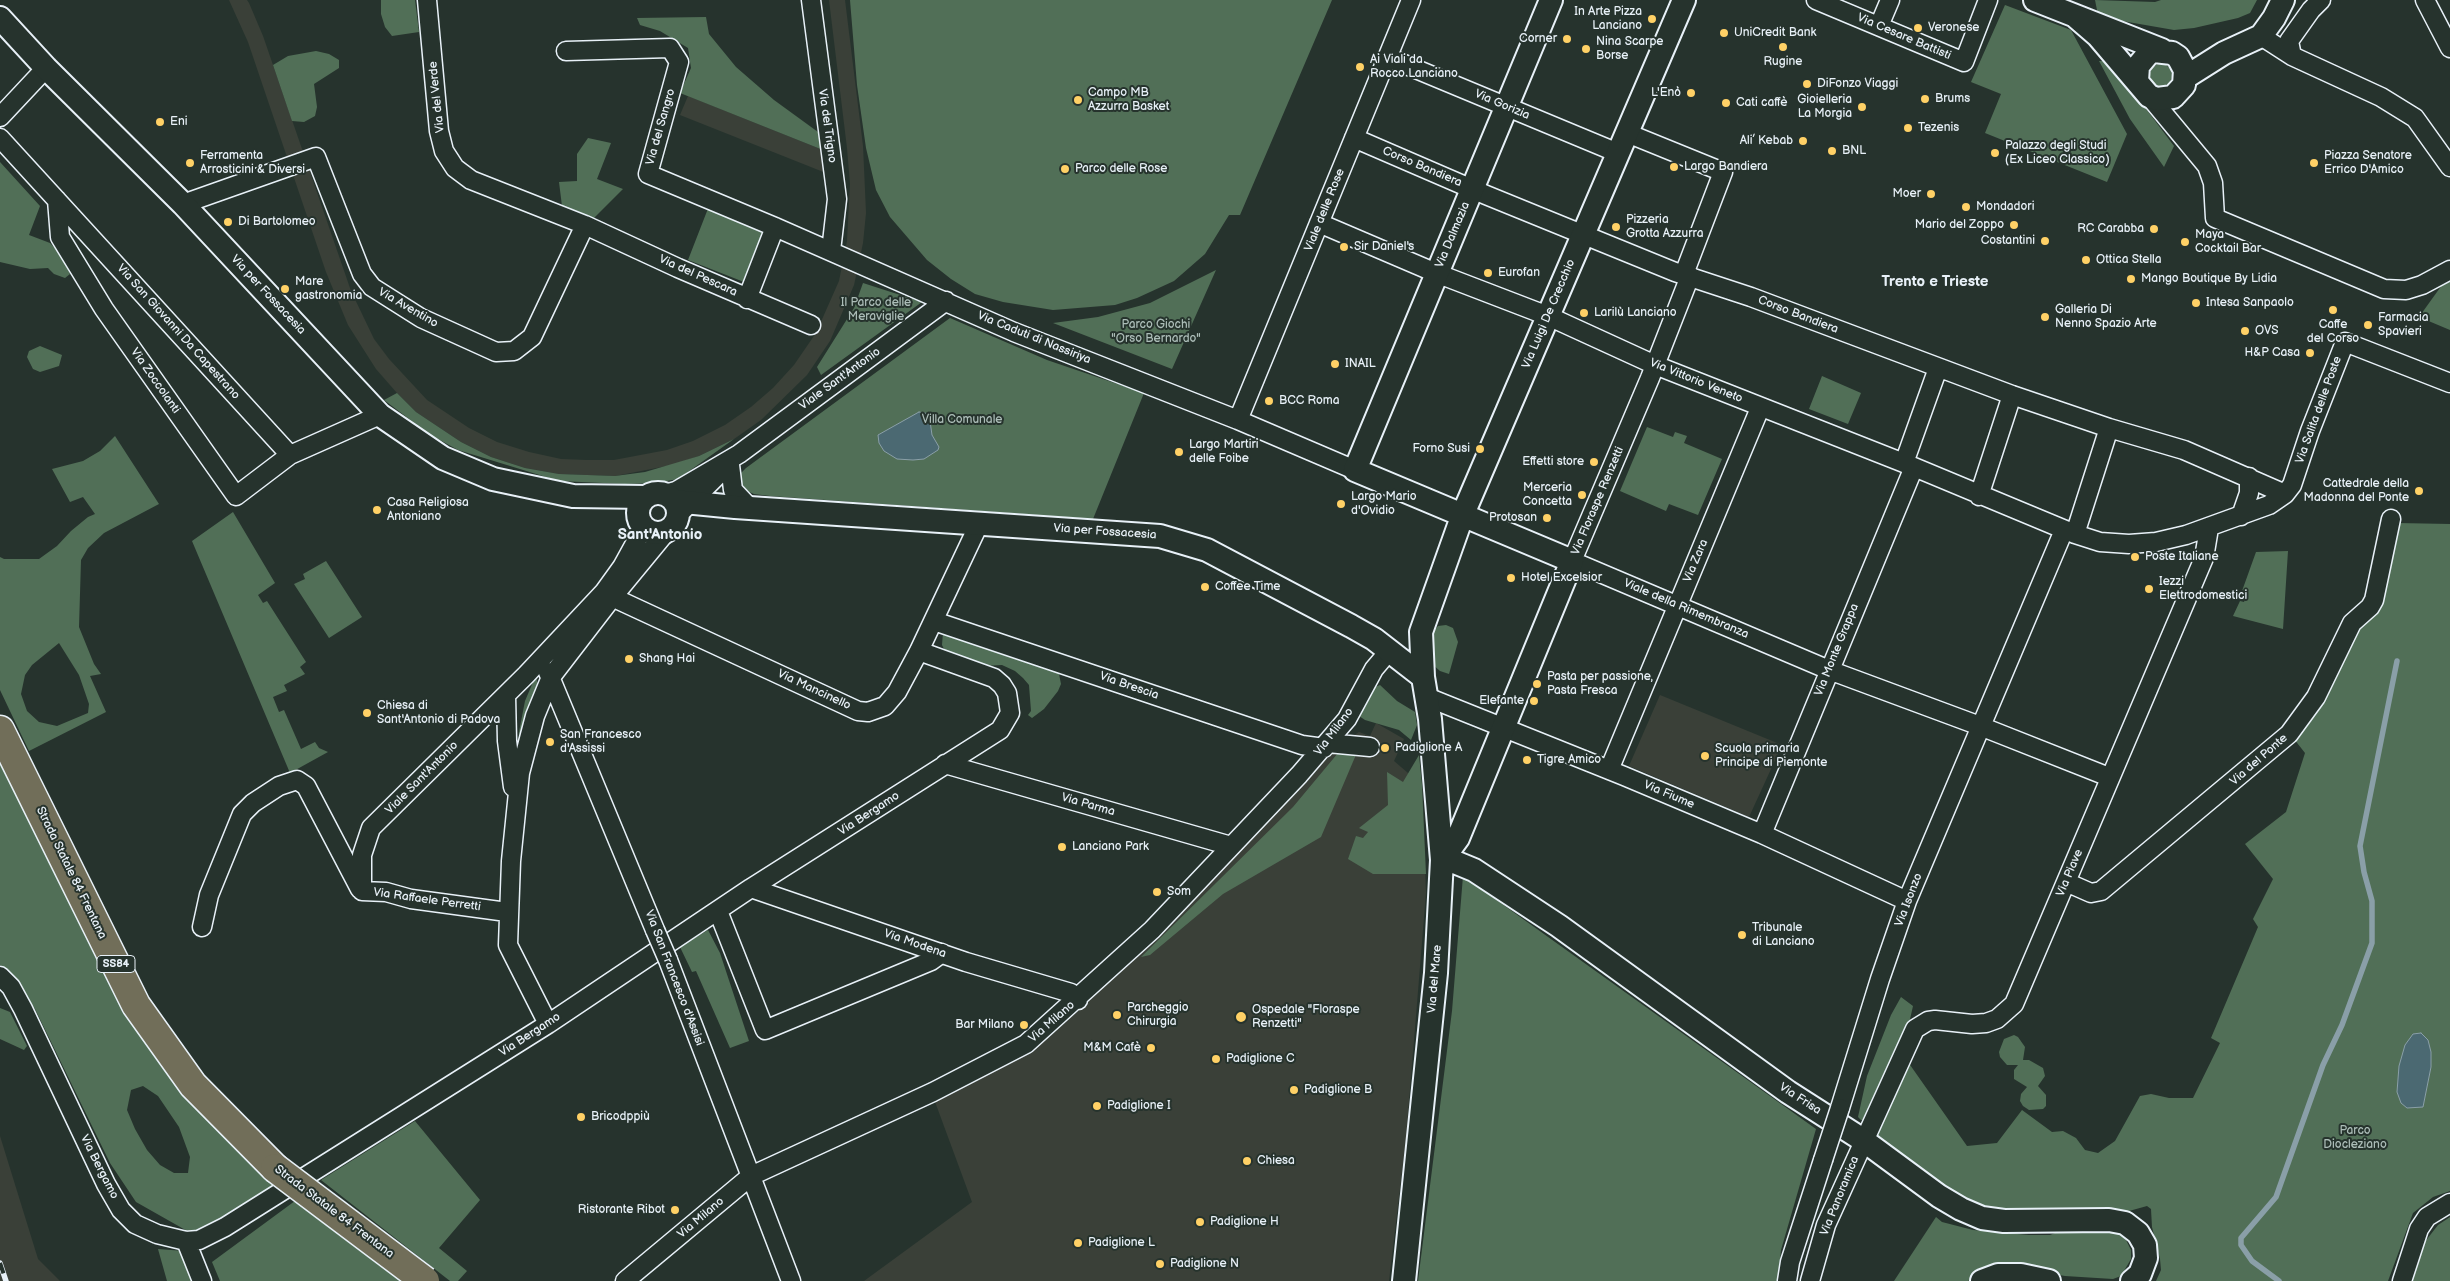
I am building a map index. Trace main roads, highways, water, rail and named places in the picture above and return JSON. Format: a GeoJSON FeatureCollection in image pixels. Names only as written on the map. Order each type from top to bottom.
{"type":"FeatureCollection","features":[{"type":"Feature","properties":{"kind":"main road","name":"Strada Statale 84 Frentana"},"geometry":{"type":"LineString","coordinates":[[0,730],[136,1005],[193,1085],[275,1168],[425,1281]]}},
{"type":"Feature","properties":{"kind":"water"},"geometry":{"type":"Polygon","coordinates":[[[919,412],[929,414],[932,435],[939,447],[938,450],[924,459],[913,460],[897,459],[884,451],[879,443],[878,435],[919,412]]]}},
{"type":"Feature","properties":{"kind":"water"},"geometry":{"type":"Polygon","coordinates":[[[2421,1033],[2428,1040],[2431,1052],[2431,1067],[2423,1107],[2407,1108],[2401,1103],[2397,1092],[2399,1066],[2405,1045],[2413,1034],[2421,1033]]]}},
{"type":"Feature","properties":{"kind":"waterway"},"geometry":{"type":"LineString","coordinates":[[2279,1281],[2252,1261],[2241,1245],[2241,1238],[2276,1197],[2323,1065],[2342,1025],[2372,943],[2372,901],[2364,872],[2360,846],[2397,661]]}},
{"type":"Feature","properties":{"kind":"railway"},"geometry":{"type":"LineString","coordinates":[[0,1263],[6,1281]]}},
{"type":"Feature","properties":{"kind":"place","name":"In Arte Pizza Lanciano"},"geometry":{"type":"Point","coordinates":[1652,19]}},
{"type":"Feature","properties":{"kind":"place","name":"Veronese"},"geometry":{"type":"Point","coordinates":[1918,28]}},
{"type":"Feature","properties":{"kind":"place","name":"UniCredit Bank"},"geometry":{"type":"Point","coordinates":[1724,33]}},
{"type":"Feature","properties":{"kind":"place","name":"Corner"},"geometry":{"type":"Point","coordinates":[1567,39]}},
{"type":"Feature","properties":{"kind":"place","name":"Rugine"},"geometry":{"type":"Point","coordinates":[1783,47]}},
{"type":"Feature","properties":{"kind":"place","name":"Nina Scarpe Borse"},"geometry":{"type":"Point","coordinates":[1586,49]}},
{"type":"Feature","properties":{"kind":"place","name":"Ai Viali da Rocco Lanciano"},"geometry":{"type":"Point","coordinates":[1360,67]}},
{"type":"Feature","properties":{"kind":"place","name":"DiFonzo Viaggi"},"geometry":{"type":"Point","coordinates":[1807,84]}},
{"type":"Feature","properties":{"kind":"place","name":"L'Enò"},"geometry":{"type":"Point","coordinates":[1691,93]}},
{"type":"Feature","properties":{"kind":"place","name":"Brums"},"geometry":{"type":"Point","coordinates":[1925,99]}},
{"type":"Feature","properties":{"kind":"place","name":"Campo MB Azzurra Basket"},"geometry":{"type":"Point","coordinates":[1078,100]}},
{"type":"Feature","properties":{"kind":"place","name":"Cati caffè"},"geometry":{"type":"Point","coordinates":[1726,103]}},
{"type":"Feature","properties":{"kind":"place","name":"Gioielleria La Morgia"},"geometry":{"type":"Point","coordinates":[1862,107]}},
{"type":"Feature","properties":{"kind":"place","name":"Eni"},"geometry":{"type":"Point","coordinates":[160,122]}},
{"type":"Feature","properties":{"kind":"place","name":"Tezenis"},"geometry":{"type":"Point","coordinates":[1908,128]}},
{"type":"Feature","properties":{"kind":"place","name":"Ali’ Kebab"},"geometry":{"type":"Point","coordinates":[1803,141]}},
{"type":"Feature","properties":{"kind":"place","name":"BNL"},"geometry":{"type":"Point","coordinates":[1832,151]}},
{"type":"Feature","properties":{"kind":"place","name":"Palazzo degli Studi (Ex Liceo Classico)"},"geometry":{"type":"Point","coordinates":[1995,153]}},
{"type":"Feature","properties":{"kind":"place","name":"Ferramenta Arrosticini & Diversi"},"geometry":{"type":"Point","coordinates":[190,163]}},
{"type":"Feature","properties":{"kind":"place","name":"Piazza Senatore Errico D'Amico"},"geometry":{"type":"Point","coordinates":[2314,163]}},
{"type":"Feature","properties":{"kind":"place","name":"Largo Bandiera"},"geometry":{"type":"Point","coordinates":[1674,167]}},
{"type":"Feature","properties":{"kind":"place","name":"Parco delle Rose"},"geometry":{"type":"Point","coordinates":[1065,169]}},
{"type":"Feature","properties":{"kind":"place","name":"Moer"},"geometry":{"type":"Point","coordinates":[1931,194]}},
{"type":"Feature","properties":{"kind":"place","name":"Mondadori"},"geometry":{"type":"Point","coordinates":[1966,207]}},
{"type":"Feature","properties":{"kind":"place","name":"Di Bartolomeo"},"geometry":{"type":"Point","coordinates":[228,222]}},
{"type":"Feature","properties":{"kind":"place","name":"Mario del Zoppo"},"geometry":{"type":"Point","coordinates":[2014,225]}},
{"type":"Feature","properties":{"kind":"place","name":"Pizzeria Grotta Azzurra"},"geometry":{"type":"Point","coordinates":[1616,227]}},
{"type":"Feature","properties":{"kind":"place","name":"RC Carabba"},"geometry":{"type":"Point","coordinates":[2154,229]}},
{"type":"Feature","properties":{"kind":"place","name":"Costantini"},"geometry":{"type":"Point","coordinates":[2045,241]}},
{"type":"Feature","properties":{"kind":"place","name":"Maya Cocktail Bar"},"geometry":{"type":"Point","coordinates":[2185,242]}},
{"type":"Feature","properties":{"kind":"place","name":"Sir Daniel's"},"geometry":{"type":"Point","coordinates":[1344,247]}},
{"type":"Feature","properties":{"kind":"place","name":"Ottica Stella"},"geometry":{"type":"Point","coordinates":[2086,260]}},
{"type":"Feature","properties":{"kind":"place","name":"Eurofan"},"geometry":{"type":"Point","coordinates":[1488,273]}},
{"type":"Feature","properties":{"kind":"place","name":"Mango Boutique By Lidia"},"geometry":{"type":"Point","coordinates":[2131,279]}},
{"type":"Feature","properties":{"kind":"place","name":"Mare gastronomia"},"geometry":{"type":"Point","coordinates":[285,289]}},
{"type":"Feature","properties":{"kind":"place","name":"Intesa Sanpaolo"},"geometry":{"type":"Point","coordinates":[2196,303]}},
{"type":"Feature","properties":{"kind":"place","name":"Caffe del Corso"},"geometry":{"type":"Point","coordinates":[2333,310]}},
{"type":"Feature","properties":{"kind":"place","name":"Larilù Lanciano"},"geometry":{"type":"Point","coordinates":[1584,313]}},
{"type":"Feature","properties":{"kind":"place","name":"Galleria Di Nenno Spazio Arte"},"geometry":{"type":"Point","coordinates":[2045,317]}},
{"type":"Feature","properties":{"kind":"place","name":"Farmacia Spavieri"},"geometry":{"type":"Point","coordinates":[2368,325]}},
{"type":"Feature","properties":{"kind":"place","name":"OVS"},"geometry":{"type":"Point","coordinates":[2245,331]}},
{"type":"Feature","properties":{"kind":"place","name":"H&P Casa"},"geometry":{"type":"Point","coordinates":[2310,353]}},
{"type":"Feature","properties":{"kind":"place","name":"INAIL"},"geometry":{"type":"Point","coordinates":[1335,364]}},
{"type":"Feature","properties":{"kind":"place","name":"BCC Roma"},"geometry":{"type":"Point","coordinates":[1269,401]}},
{"type":"Feature","properties":{"kind":"place","name":"Forno Susi"},"geometry":{"type":"Point","coordinates":[1480,449]}},
{"type":"Feature","properties":{"kind":"place","name":"Largo Martiri delle Foibe"},"geometry":{"type":"Point","coordinates":[1179,452]}},
{"type":"Feature","properties":{"kind":"place","name":"Effetti store"},"geometry":{"type":"Point","coordinates":[1594,462]}},
{"type":"Feature","properties":{"kind":"place","name":"Cattedrale della Madonna del Ponte"},"geometry":{"type":"Point","coordinates":[2419,491]}},
{"type":"Feature","properties":{"kind":"place","name":"Merceria Concetta"},"geometry":{"type":"Point","coordinates":[1582,495]}},
{"type":"Feature","properties":{"kind":"place","name":"Largo Mario d'Ovidio"},"geometry":{"type":"Point","coordinates":[1341,504]}},
{"type":"Feature","properties":{"kind":"place","name":"Casa Religiosa Antoniano"},"geometry":{"type":"Point","coordinates":[377,510]}},
{"type":"Feature","properties":{"kind":"place","name":"Protosan"},"geometry":{"type":"Point","coordinates":[1547,518]}},
{"type":"Feature","properties":{"kind":"place","name":"Poste Italiane"},"geometry":{"type":"Point","coordinates":[2135,557]}},
{"type":"Feature","properties":{"kind":"place","name":"Hotel Excelsior"},"geometry":{"type":"Point","coordinates":[1511,578]}},
{"type":"Feature","properties":{"kind":"place","name":"Coffee Time"},"geometry":{"type":"Point","coordinates":[1205,587]}},
{"type":"Feature","properties":{"kind":"place","name":"Iezzi Elettrodomestici"},"geometry":{"type":"Point","coordinates":[2149,589]}},
{"type":"Feature","properties":{"kind":"place","name":"Shang Hai"},"geometry":{"type":"Point","coordinates":[629,659]}},
{"type":"Feature","properties":{"kind":"place","name":"Pasta per passione, Pasta Fresca"},"geometry":{"type":"Point","coordinates":[1537,684]}},
{"type":"Feature","properties":{"kind":"place","name":"Elefante"},"geometry":{"type":"Point","coordinates":[1534,701]}},
{"type":"Feature","properties":{"kind":"place","name":"Chiesa di Sant'Antonio di Padova"},"geometry":{"type":"Point","coordinates":[367,713]}},
{"type":"Feature","properties":{"kind":"place","name":"San Francesco d'Assissi"},"geometry":{"type":"Point","coordinates":[550,742]}},
{"type":"Feature","properties":{"kind":"place","name":"Padiglione A"},"geometry":{"type":"Point","coordinates":[1385,748]}},
{"type":"Feature","properties":{"kind":"place","name":"Scuola primaria Principe di Piemonte"},"geometry":{"type":"Point","coordinates":[1705,756]}},
{"type":"Feature","properties":{"kind":"place","name":"Tigre Amico"},"geometry":{"type":"Point","coordinates":[1527,760]}},
{"type":"Feature","properties":{"kind":"place","name":"Lanciano Park"},"geometry":{"type":"Point","coordinates":[1062,847]}},
{"type":"Feature","properties":{"kind":"place","name":"Som"},"geometry":{"type":"Point","coordinates":[1157,892]}},
{"type":"Feature","properties":{"kind":"place","name":"Tribunale di Lanciano"},"geometry":{"type":"Point","coordinates":[1742,935]}},
{"type":"Feature","properties":{"kind":"place","name":"Parcheggio Chirurgia"},"geometry":{"type":"Point","coordinates":[1117,1015]}},
{"type":"Feature","properties":{"kind":"place","name":"Ospedale \"Floraspe Renzetti\""},"geometry":{"type":"Point","coordinates":[1241,1017]}},
{"type":"Feature","properties":{"kind":"place","name":"Bar Milano"},"geometry":{"type":"Point","coordinates":[1024,1025]}},
{"type":"Feature","properties":{"kind":"place","name":"M&M Cafè"},"geometry":{"type":"Point","coordinates":[1151,1048]}},
{"type":"Feature","properties":{"kind":"place","name":"Padiglione C"},"geometry":{"type":"Point","coordinates":[1216,1059]}},
{"type":"Feature","properties":{"kind":"place","name":"Padiglione B"},"geometry":{"type":"Point","coordinates":[1294,1090]}},
{"type":"Feature","properties":{"kind":"place","name":"Padiglione I"},"geometry":{"type":"Point","coordinates":[1097,1106]}},
{"type":"Feature","properties":{"kind":"place","name":"Bricodppiù"},"geometry":{"type":"Point","coordinates":[581,1117]}},
{"type":"Feature","properties":{"kind":"place","name":"Chiesa"},"geometry":{"type":"Point","coordinates":[1247,1161]}},
{"type":"Feature","properties":{"kind":"place","name":"Ristorante Ribot"},"geometry":{"type":"Point","coordinates":[675,1210]}},
{"type":"Feature","properties":{"kind":"place","name":"Padiglione H"},"geometry":{"type":"Point","coordinates":[1200,1222]}},
{"type":"Feature","properties":{"kind":"place","name":"Padiglione L"},"geometry":{"type":"Point","coordinates":[1078,1243]}},
{"type":"Feature","properties":{"kind":"place","name":"Padiglione N"},"geometry":{"type":"Point","coordinates":[1160,1264]}},
{"type":"Feature","properties":{"kind":"district","name":"Trento e Trieste"},"geometry":{"type":"Point","coordinates":[1935,282]}},
{"type":"Feature","properties":{"kind":"district","name":"Sant'Antonio"},"geometry":{"type":"Point","coordinates":[660,535]}},
{"type":"Feature","properties":{"kind":"park label","name":"Il Parco delle Meraviglie"},"geometry":{"type":"Point","coordinates":[876,310]}},
{"type":"Feature","properties":{"kind":"park label","name":"Parco Giochi \"Orso Bernardo\""},"geometry":{"type":"Point","coordinates":[1156,332]}},
{"type":"Feature","properties":{"kind":"park label","name":"Villa Comunale"},"geometry":{"type":"Point","coordinates":[962,420]}},
{"type":"Feature","properties":{"kind":"park label","name":"Parco Diocleziano"},"geometry":{"type":"Point","coordinates":[2355,1138]}}]}
